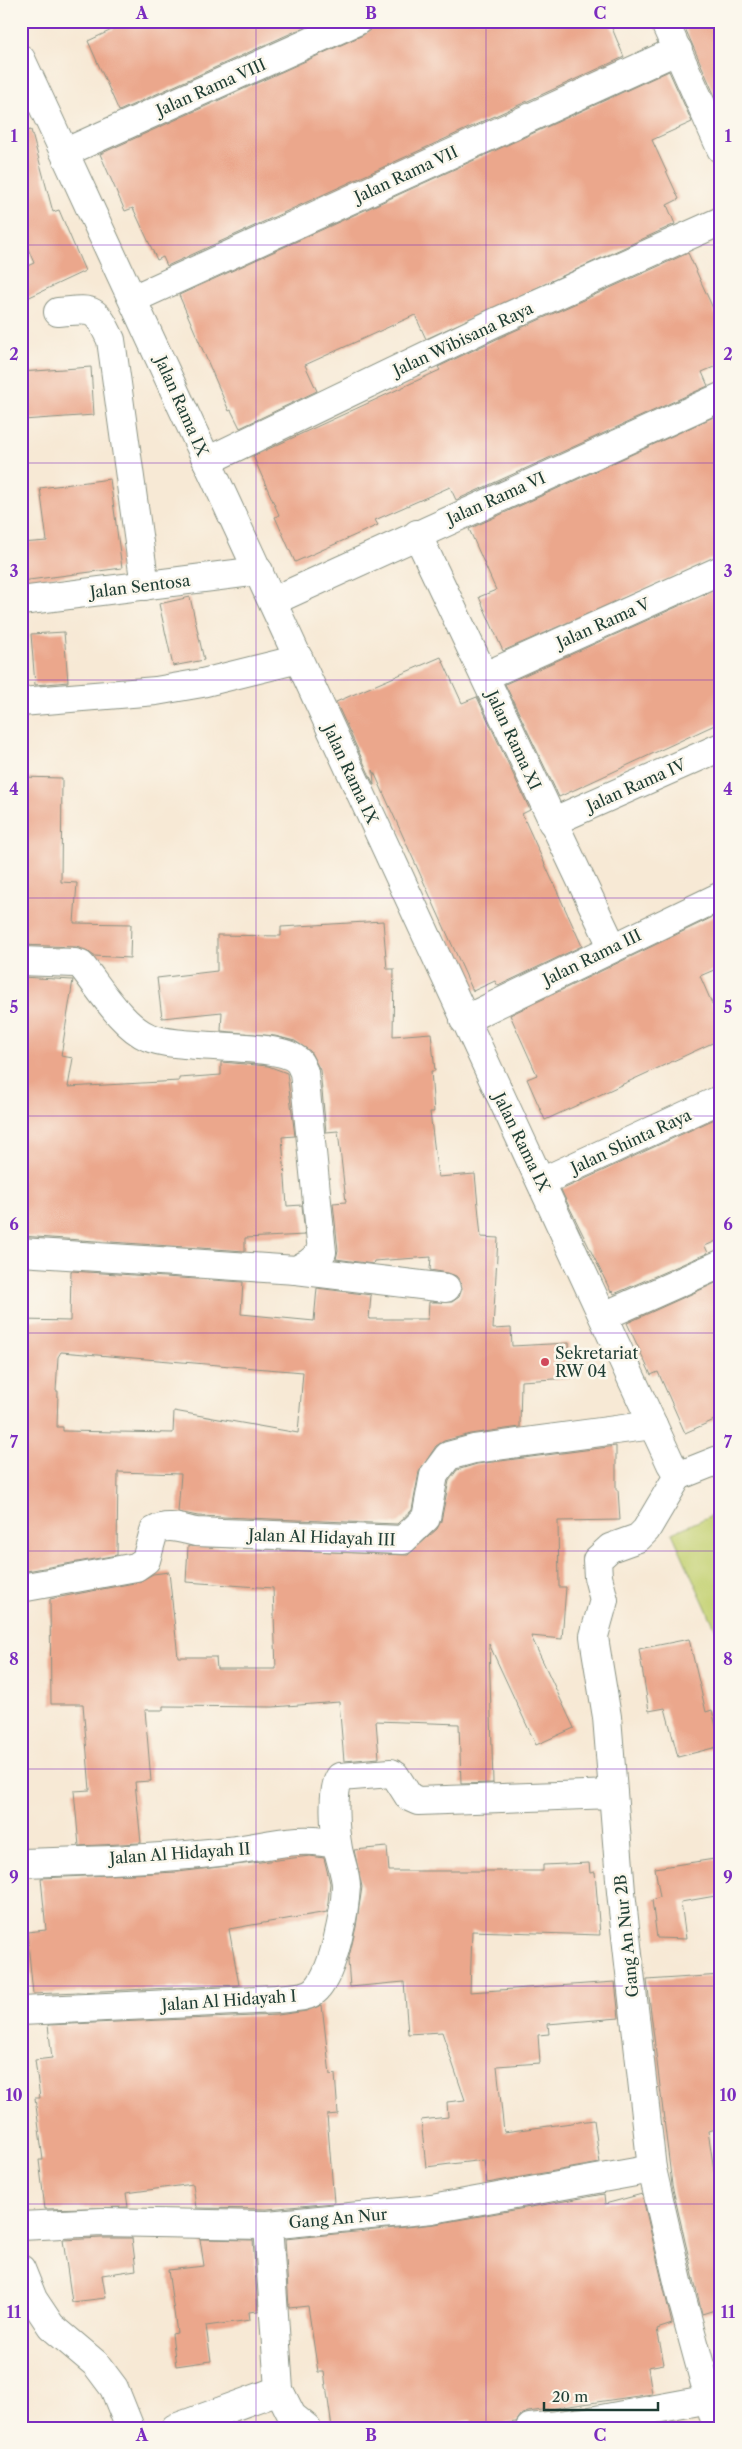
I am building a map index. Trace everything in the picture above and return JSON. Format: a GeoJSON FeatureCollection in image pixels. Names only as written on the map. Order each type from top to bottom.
{"type":"FeatureCollection","features":[{"type":"Feature","properties":{"kind":"street","name":"Jalan Rama VIII"},"geometry":{"type":"LineString","coordinates":[[66,152],[357,21]]}},
{"type":"Feature","properties":{"kind":"street"},"geometry":{"type":"LineString","coordinates":[[664,21],[721,149]]}},
{"type":"Feature","properties":{"kind":"street","name":"Jalan Rama VII"},"geometry":{"type":"LineString","coordinates":[[133,299],[678,50]]}},
{"type":"Feature","properties":{"kind":"street","name":"Jalan Rama IX"},"geometry":{"type":"LineString","coordinates":[[21,59],[66,152],[464,1020],[604,1316],[653,1425],[684,1474]]}},
{"type":"Feature","properties":{"kind":"street","name":"Jalan Wibisana Raya"},"geometry":{"type":"LineString","coordinates":[[207,461],[496,322],[721,221]]}},
{"type":"Feature","properties":{"kind":"street"},"geometry":{"type":"LineString","coordinates":[[58,312],[88,309],[100,317],[111,340],[145,586]]}},
{"type":"Feature","properties":{"kind":"street","name":"Jalan Rama VI"},"geometry":{"type":"LineString","coordinates":[[272,601],[721,397]]}},
{"type":"Feature","properties":{"kind":"street","name":"Jalan Rama XI"},"geometry":{"type":"LineString","coordinates":[[417,534],[612,946]]}},
{"type":"Feature","properties":{"kind":"street","name":"Jalan Rama V"},"geometry":{"type":"LineString","coordinates":[[485,676],[721,570]]}},
{"type":"Feature","properties":{"kind":"street","name":"Jalan Sentosa"},"geometry":{"type":"LineString","coordinates":[[21,601],[259,572]]}},
{"type":"Feature","properties":{"kind":"street"},"geometry":{"type":"LineString","coordinates":[[21,702],[156,691],[202,684],[299,659]]}},
{"type":"Feature","properties":{"kind":"street","name":"Jalan Rama IV"},"geometry":{"type":"LineString","coordinates":[[552,822],[721,748]]}},
{"type":"Feature","properties":{"kind":"street","name":"Jalan Rama III"},"geometry":{"type":"LineString","coordinates":[[464,1020],[612,946],[721,896]]}},
{"type":"Feature","properties":{"kind":"street"},"geometry":{"type":"LineString","coordinates":[[21,961],[75,963],[81,965],[133,1030],[154,1040],[266,1050],[291,1057],[298,1062],[304,1072],[322,1252],[309,1263],[296,1270]]}},
{"type":"Feature","properties":{"kind":"street","name":"Jalan Shinta Raya"},"geometry":{"type":"LineString","coordinates":[[541,1182],[721,1099]]}},
{"type":"Feature","properties":{"kind":"street"},"geometry":{"type":"LineString","coordinates":[[21,1252],[296,1270],[446,1288]]}},
{"type":"Feature","properties":{"kind":"street"},"geometry":{"type":"LineString","coordinates":[[604,1316],[721,1264]]}},
{"type":"Feature","properties":{"kind":"street","name":"Jalan Al Hidayah III"},"geometry":{"type":"LineString","coordinates":[[21,1588],[136,1567],[146,1560],[154,1531],[162,1527],[173,1527],[196,1532],[402,1540],[426,1518],[434,1475],[448,1456],[474,1449],[653,1425]]}},
{"type":"Feature","properties":{"kind":"street"},"geometry":{"type":"LineString","coordinates":[[684,1474],[721,1460]]}},
{"type":"Feature","properties":{"kind":"street","name":"Gang An Nur 2B"},"geometry":{"type":"LineString","coordinates":[[684,1474],[646,1530],[638,1538],[610,1548],[597,1560],[598,1577],[604,1600],[594,1636],[594,1644],[607,1718],[621,1892],[652,2169],[682,2299],[716,2418]]}},
{"type":"Feature","properties":{"kind":"street"},"geometry":{"type":"LineString","coordinates":[[338,1845],[335,1788],[340,1777],[391,1773],[395,1775],[409,1797],[418,1801],[613,1794]]}},
{"type":"Feature","properties":{"kind":"street","name":"Jalan Al Hidayah II"},"geometry":{"type":"LineString","coordinates":[[21,1862],[227,1852],[301,1841],[320,1840],[338,1845]]}},
{"type":"Feature","properties":{"kind":"street","name":"Jalan Al Hidayah I"},"geometry":{"type":"LineString","coordinates":[[21,2011],[276,1999],[302,1996],[316,1989],[330,1962],[339,1934],[346,1885],[338,1845]]}},
{"type":"Feature","properties":{"kind":"street","name":"Gang An Nur"},"geometry":{"type":"LineString","coordinates":[[21,2226],[102,2222],[268,2225],[432,2209],[652,2169]]}},
{"type":"Feature","properties":{"kind":"street"},"geometry":{"type":"LineString","coordinates":[[268,2225],[279,2390],[292,2416],[307,2428]]}},
{"type":"Feature","properties":{"kind":"street"},"geometry":{"type":"LineString","coordinates":[[21,2269],[32,2299],[51,2326],[96,2364],[114,2388],[130,2428]]}},
{"type":"Feature","properties":{"kind":"street"},"geometry":{"type":"LineString","coordinates":[[175,2428],[279,2390]]}},
{"type":"Feature","properties":{"kind":"street"},"geometry":{"type":"LineString","coordinates":[[530,2428],[585,2422],[716,2418]]}},
{"type":"Feature","properties":{"kind":"green space"},"geometry":{"type":"Polygon","coordinates":[[[721,1511],[721,1641],[672,1533],[721,1511]]]}},
{"type":"Feature","properties":{"kind":"building"},"geometry":{"type":"Polygon","coordinates":[[[131,21],[318,21],[119,111],[88,41],[131,21]]]}},
{"type":"Feature","properties":{"kind":"building"},"geometry":{"type":"Polygon","coordinates":[[[372,21],[609,21],[624,57],[167,266],[163,257],[157,260],[133,208],[125,211],[100,154],[363,35],[370,30],[372,21]]]}},
{"type":"Feature","properties":{"kind":"building"},"geometry":{"type":"Polygon","coordinates":[[[682,21],[721,21],[721,110],[692,44],[682,21]]]}},
{"type":"Feature","properties":{"kind":"building"},"geometry":{"type":"Polygon","coordinates":[[[669,71],[692,122],[652,140],[679,199],[667,205],[675,224],[426,339],[415,315],[305,365],[317,391],[240,428],[231,410],[229,411],[179,295],[669,71]]]}},
{"type":"Feature","properties":{"kind":"building"},"geometry":{"type":"Polygon","coordinates":[[[31,130],[53,212],[59,210],[85,271],[21,301],[21,269],[34,263],[21,232],[21,132],[31,130]]]}},
{"type":"Feature","properties":{"kind":"building"},"geometry":{"type":"Polygon","coordinates":[[[688,253],[721,326],[721,364],[702,372],[708,386],[456,500],[450,487],[375,520],[378,525],[295,562],[275,517],[279,515],[253,456],[440,370],[438,367],[503,336],[688,253]]]}},
{"type":"Feature","properties":{"kind":"building"},"geometry":{"type":"Polygon","coordinates":[[[91,367],[94,415],[23,420],[21,372],[91,367]]]}},
{"type":"Feature","properties":{"kind":"building"},"geometry":{"type":"Polygon","coordinates":[[[720,414],[721,555],[503,651],[479,597],[496,590],[469,529],[720,414]]]}},
{"type":"Feature","properties":{"kind":"building"},"geometry":{"type":"Polygon","coordinates":[[[110,479],[122,568],[21,581],[21,543],[47,541],[40,488],[110,479]]]}},
{"type":"Feature","properties":{"kind":"building"},"geometry":{"type":"Polygon","coordinates":[[[721,587],[721,722],[559,797],[505,684],[721,587]]]}},
{"type":"Feature","properties":{"kind":"building"},"geometry":{"type":"Polygon","coordinates":[[[190,597],[204,660],[173,666],[159,604],[190,597]]]}},
{"type":"Feature","properties":{"kind":"building"},"geometry":{"type":"Polygon","coordinates":[[[64,632],[68,682],[35,685],[31,634],[64,632]]]}},
{"type":"Feature","properties":{"kind":"building"},"geometry":{"type":"Polygon","coordinates":[[[441,657],[462,703],[477,697],[530,810],[522,814],[582,946],[498,986],[495,981],[473,991],[373,770],[374,785],[336,702],[441,657]]]}},
{"type":"Feature","properties":{"kind":"building"},"geometry":{"type":"Polygon","coordinates":[[[21,777],[62,778],[61,882],[77,883],[74,923],[131,924],[130,958],[94,956],[86,950],[76,947],[21,945],[21,777]]]}},
{"type":"Feature","properties":{"kind":"building"},"geometry":{"type":"Polygon","coordinates":[[[721,913],[721,967],[700,976],[721,1024],[721,1039],[545,1120],[527,1079],[537,1075],[510,1015],[721,913]]]}},
{"type":"Feature","properties":{"kind":"building"},"geometry":{"type":"Polygon","coordinates":[[[383,921],[387,969],[394,969],[393,1036],[431,1033],[435,1071],[431,1071],[434,1112],[430,1112],[438,1177],[475,1174],[481,1237],[498,1238],[493,1329],[511,1328],[512,1346],[569,1343],[571,1378],[521,1381],[520,1427],[470,1434],[444,1441],[436,1446],[419,1472],[412,1510],[397,1524],[198,1516],[178,1512],[181,1474],[118,1472],[117,1555],[21,1572],[21,1320],[70,1321],[71,1271],[243,1282],[241,1314],[314,1321],[317,1288],[371,1295],[369,1319],[428,1319],[429,1302],[452,1302],[459,1297],[462,1289],[460,1281],[456,1276],[448,1273],[430,1270],[431,1257],[374,1261],[373,1264],[336,1259],[338,1250],[333,1203],[346,1202],[338,1131],[326,1132],[320,1070],[310,1051],[295,1041],[275,1036],[221,1031],[222,1012],[162,1018],[157,978],[217,971],[217,935],[281,936],[281,927],[383,921]],[[61,1352],[58,1357],[56,1391],[58,1391],[57,1427],[63,1427],[63,1431],[173,1433],[174,1411],[298,1433],[303,1372],[61,1352]]]}},
{"type":"Feature","properties":{"kind":"building"},"geometry":{"type":"Polygon","coordinates":[[[21,977],[73,980],[61,1056],[73,1058],[68,1087],[179,1081],[179,1078],[221,1075],[221,1062],[268,1066],[287,1073],[295,1136],[282,1137],[287,1206],[302,1205],[305,1235],[245,1238],[245,1251],[21,1236],[21,977]]]}},
{"type":"Feature","properties":{"kind":"building"},"geometry":{"type":"Polygon","coordinates":[[[721,1116],[721,1239],[705,1246],[708,1253],[614,1294],[611,1292],[561,1190],[721,1116]]]}},
{"type":"Feature","properties":{"kind":"building"},"geometry":{"type":"Polygon","coordinates":[[[720,1281],[721,1417],[685,1433],[658,1372],[651,1375],[627,1323],[720,1281]]]}},
{"type":"Feature","properties":{"kind":"building"},"geometry":{"type":"Polygon","coordinates":[[[616,1446],[616,1490],[618,1490],[620,1520],[558,1521],[559,1587],[566,1587],[562,1639],[531,1636],[574,1728],[536,1745],[489,1644],[493,1783],[461,1784],[459,1724],[376,1721],[379,1758],[344,1761],[339,1702],[273,1707],[163,1706],[163,1710],[145,1710],[151,1781],[135,1782],[141,1843],[79,1846],[74,1791],[90,1790],[83,1704],[51,1704],[50,1599],[139,1582],[153,1574],[169,1572],[178,1657],[216,1657],[217,1669],[276,1669],[273,1588],[186,1582],[188,1546],[408,1555],[437,1529],[441,1521],[449,1481],[457,1470],[477,1464],[616,1446]]]}},
{"type":"Feature","properties":{"kind":"building"},"geometry":{"type":"Polygon","coordinates":[[[689,1639],[706,1712],[712,1710],[721,1746],[678,1757],[665,1708],[649,1711],[639,1649],[689,1639]]]}},
{"type":"Feature","properties":{"kind":"building"},"geometry":{"type":"Polygon","coordinates":[[[387,1847],[389,1871],[543,1871],[543,1865],[589,1863],[590,1873],[595,1872],[600,1935],[472,1931],[470,1992],[615,1982],[619,2018],[548,2024],[549,2034],[538,2035],[540,2063],[497,2066],[504,2132],[594,2120],[600,2163],[487,2183],[484,2160],[426,2167],[421,2120],[448,2117],[447,2102],[465,2100],[442,2032],[408,2034],[404,1982],[350,1987],[348,1961],[356,1927],[362,1887],[354,1850],[387,1847]]]}},
{"type":"Feature","properties":{"kind":"building"},"geometry":{"type":"Polygon","coordinates":[[[310,1856],[324,1858],[330,1883],[327,1912],[229,1929],[239,1985],[33,1994],[27,1932],[46,1930],[41,1878],[178,1872],[310,1856]]]}},
{"type":"Feature","properties":{"kind":"building"},"geometry":{"type":"Polygon","coordinates":[[[721,1858],[721,1895],[681,1902],[686,1939],[657,1938],[652,1900],[660,1897],[655,1868],[721,1858]]]}},
{"type":"Feature","properties":{"kind":"building"},"geometry":{"type":"Polygon","coordinates":[[[721,1975],[721,2128],[708,2131],[721,2215],[721,2308],[702,2314],[672,2185],[647,1980],[721,1975]]]}},
{"type":"Feature","properties":{"kind":"building"},"geometry":{"type":"Polygon","coordinates":[[[322,2005],[330,2075],[335,2074],[338,2114],[327,2115],[334,2203],[267,2209],[196,2208],[193,2184],[126,2193],[128,2207],[45,2209],[39,2160],[43,2160],[35,2098],[40,2098],[35,2060],[52,2058],[48,2025],[278,2015],[306,2011],[322,2005]]]}},
{"type":"Feature","properties":{"kind":"building"},"geometry":{"type":"Polygon","coordinates":[[[604,2194],[605,2204],[642,2194],[672,2324],[657,2329],[664,2364],[648,2367],[652,2394],[528,2412],[521,2415],[516,2422],[472,2428],[471,2420],[416,2428],[332,2428],[324,2372],[318,2372],[308,2306],[289,2308],[285,2239],[435,2224],[604,2194]]]}},
{"type":"Feature","properties":{"kind":"building"},"geometry":{"type":"Polygon","coordinates":[[[132,2238],[136,2270],[102,2275],[106,2298],[72,2302],[63,2240],[132,2238]]]}},
{"type":"Feature","properties":{"kind":"building"},"geometry":{"type":"Polygon","coordinates":[[[200,2239],[253,2240],[258,2311],[249,2312],[250,2320],[206,2326],[211,2361],[176,2366],[172,2334],[177,2333],[168,2270],[204,2266],[200,2239]]]}},
{"type":"Feature","properties":{"kind":"place","name":"Sekretariat RW 04"},"geometry":{"type":"Point","coordinates":[545,1362]}}]}
